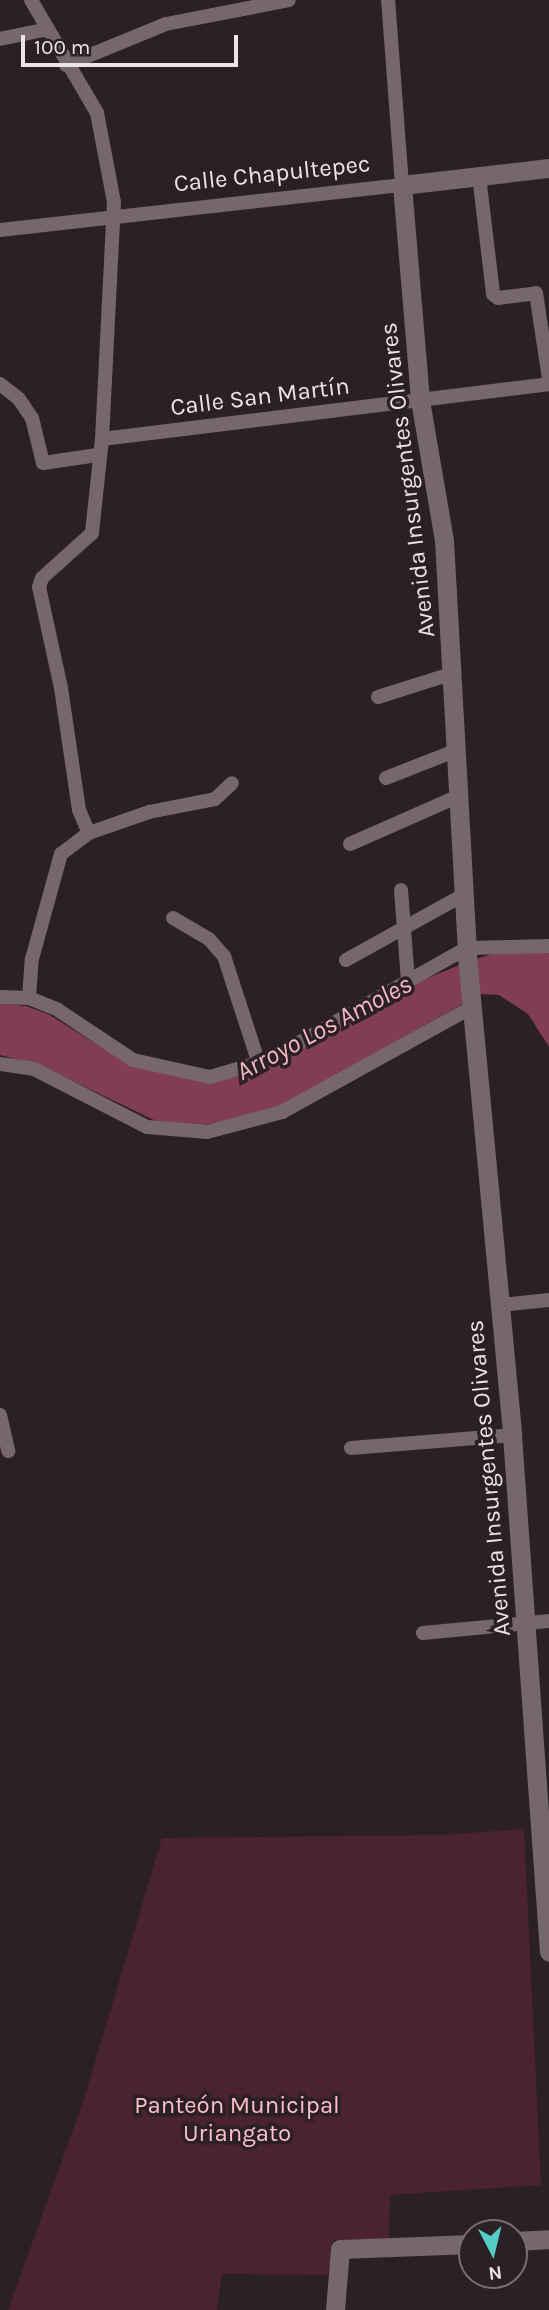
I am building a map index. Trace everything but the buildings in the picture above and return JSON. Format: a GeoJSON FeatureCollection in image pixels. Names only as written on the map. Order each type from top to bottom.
{"type":"FeatureCollection","features":[{"type":"Feature","properties":{"kind":"street"},"geometry":{"type":"LineString","coordinates":[[31,0],[44,30],[97,113],[114,215],[102,439],[97,455],[92,533],[42,578],[39,587],[61,688],[79,810],[89,833]]}},
{"type":"Feature","properties":{"kind":"street"},"geometry":{"type":"LineString","coordinates":[[66,65],[166,24],[289,0]]}},
{"type":"Feature","properties":{"kind":"street","name":"Avenida Insurgentes Olivares"},"geometry":{"type":"LineString","coordinates":[[387,0],[420,400],[444,540],[454,673],[467,952],[512,1435],[549,1952]]}},
{"type":"Feature","properties":{"kind":"street"},"geometry":{"type":"LineString","coordinates":[[0,39],[44,30]]}},
{"type":"Feature","properties":{"kind":"street","name":"Calle Chapultepec"},"geometry":{"type":"LineString","coordinates":[[0,230],[114,215],[549,168]]}},
{"type":"Feature","properties":{"kind":"street"},"geometry":{"type":"LineString","coordinates":[[479,176],[493,294],[498,298],[536,293],[549,381]]}},
{"type":"Feature","properties":{"kind":"street","name":"Calle San Martín"},"geometry":{"type":"LineString","coordinates":[[102,439],[420,400],[549,381]]}},
{"type":"Feature","properties":{"kind":"street"},"geometry":{"type":"LineString","coordinates":[[0,384],[19,399],[32,418],[43,463],[97,455]]}},
{"type":"Feature","properties":{"kind":"street"},"geometry":{"type":"LineString","coordinates":[[378,697],[454,673]]}},
{"type":"Feature","properties":{"kind":"street"},"geometry":{"type":"LineString","coordinates":[[386,778],[457,750]]}},
{"type":"Feature","properties":{"kind":"street"},"geometry":{"type":"LineString","coordinates":[[29,998],[32,959],[47,890],[61,853],[89,833],[149,812],[215,799],[232,783]]}},
{"type":"Feature","properties":{"kind":"street"},"geometry":{"type":"LineString","coordinates":[[350,844],[459,796]]}},
{"type":"Feature","properties":{"kind":"street"},"geometry":{"type":"LineString","coordinates":[[401,890],[408,980]]}},
{"type":"Feature","properties":{"kind":"street"},"geometry":{"type":"LineString","coordinates":[[346,960],[465,894]]}},
{"type":"Feature","properties":{"kind":"street"},"geometry":{"type":"LineString","coordinates":[[173,918],[209,939],[224,956],[259,1064]]}},
{"type":"Feature","properties":{"kind":"street"},"geometry":{"type":"LineString","coordinates":[[0,997],[29,998],[58,1010],[133,1060],[210,1077],[259,1064],[408,980],[467,952],[549,946]]}},
{"type":"Feature","properties":{"kind":"street"},"geometry":{"type":"LineString","coordinates":[[0,1063],[34,1069],[147,1127],[207,1132],[282,1112],[471,1004]]}},
{"type":"Feature","properties":{"kind":"street"},"geometry":{"type":"LineString","coordinates":[[500,1305],[549,1300]]}},
{"type":"Feature","properties":{"kind":"street"},"geometry":{"type":"LineString","coordinates":[[0,1415],[8,1451]]}},
{"type":"Feature","properties":{"kind":"street"},"geometry":{"type":"LineString","coordinates":[[351,1448],[512,1435]]}},
{"type":"Feature","properties":{"kind":"street"},"geometry":{"type":"LineString","coordinates":[[423,1633],[549,1621]]}},
{"type":"Feature","properties":{"kind":"street"},"geometry":{"type":"LineString","coordinates":[[528,2240],[549,2239]]}},
{"type":"Feature","properties":{"kind":"street"},"geometry":{"type":"LineString","coordinates":[[335,2310],[340,2249],[458,2245]]}},
{"type":"Feature","properties":{"kind":"green space","name":"Panteón Municipal Uriangato"},"geometry":{"type":"Polygon","coordinates":[[[524,1829],[541,2185],[390,2195],[389,2239],[334,2240],[328,2275],[222,2274],[217,2310],[8,2310],[83,2102],[162,1838],[442,1835],[524,1829]]]}},
{"type":"Feature","properties":{"kind":"water","name":"Arroyo Los Amoles"},"geometry":{"type":"Polygon","coordinates":[[[549,950],[549,1047],[528,1014],[499,995],[480,994],[280,1107],[238,1119],[197,1126],[156,1121],[42,1066],[0,1055],[0,1003],[26,1006],[48,1014],[127,1063],[211,1082],[408,986],[467,962],[501,951],[549,950]]]}}]}
